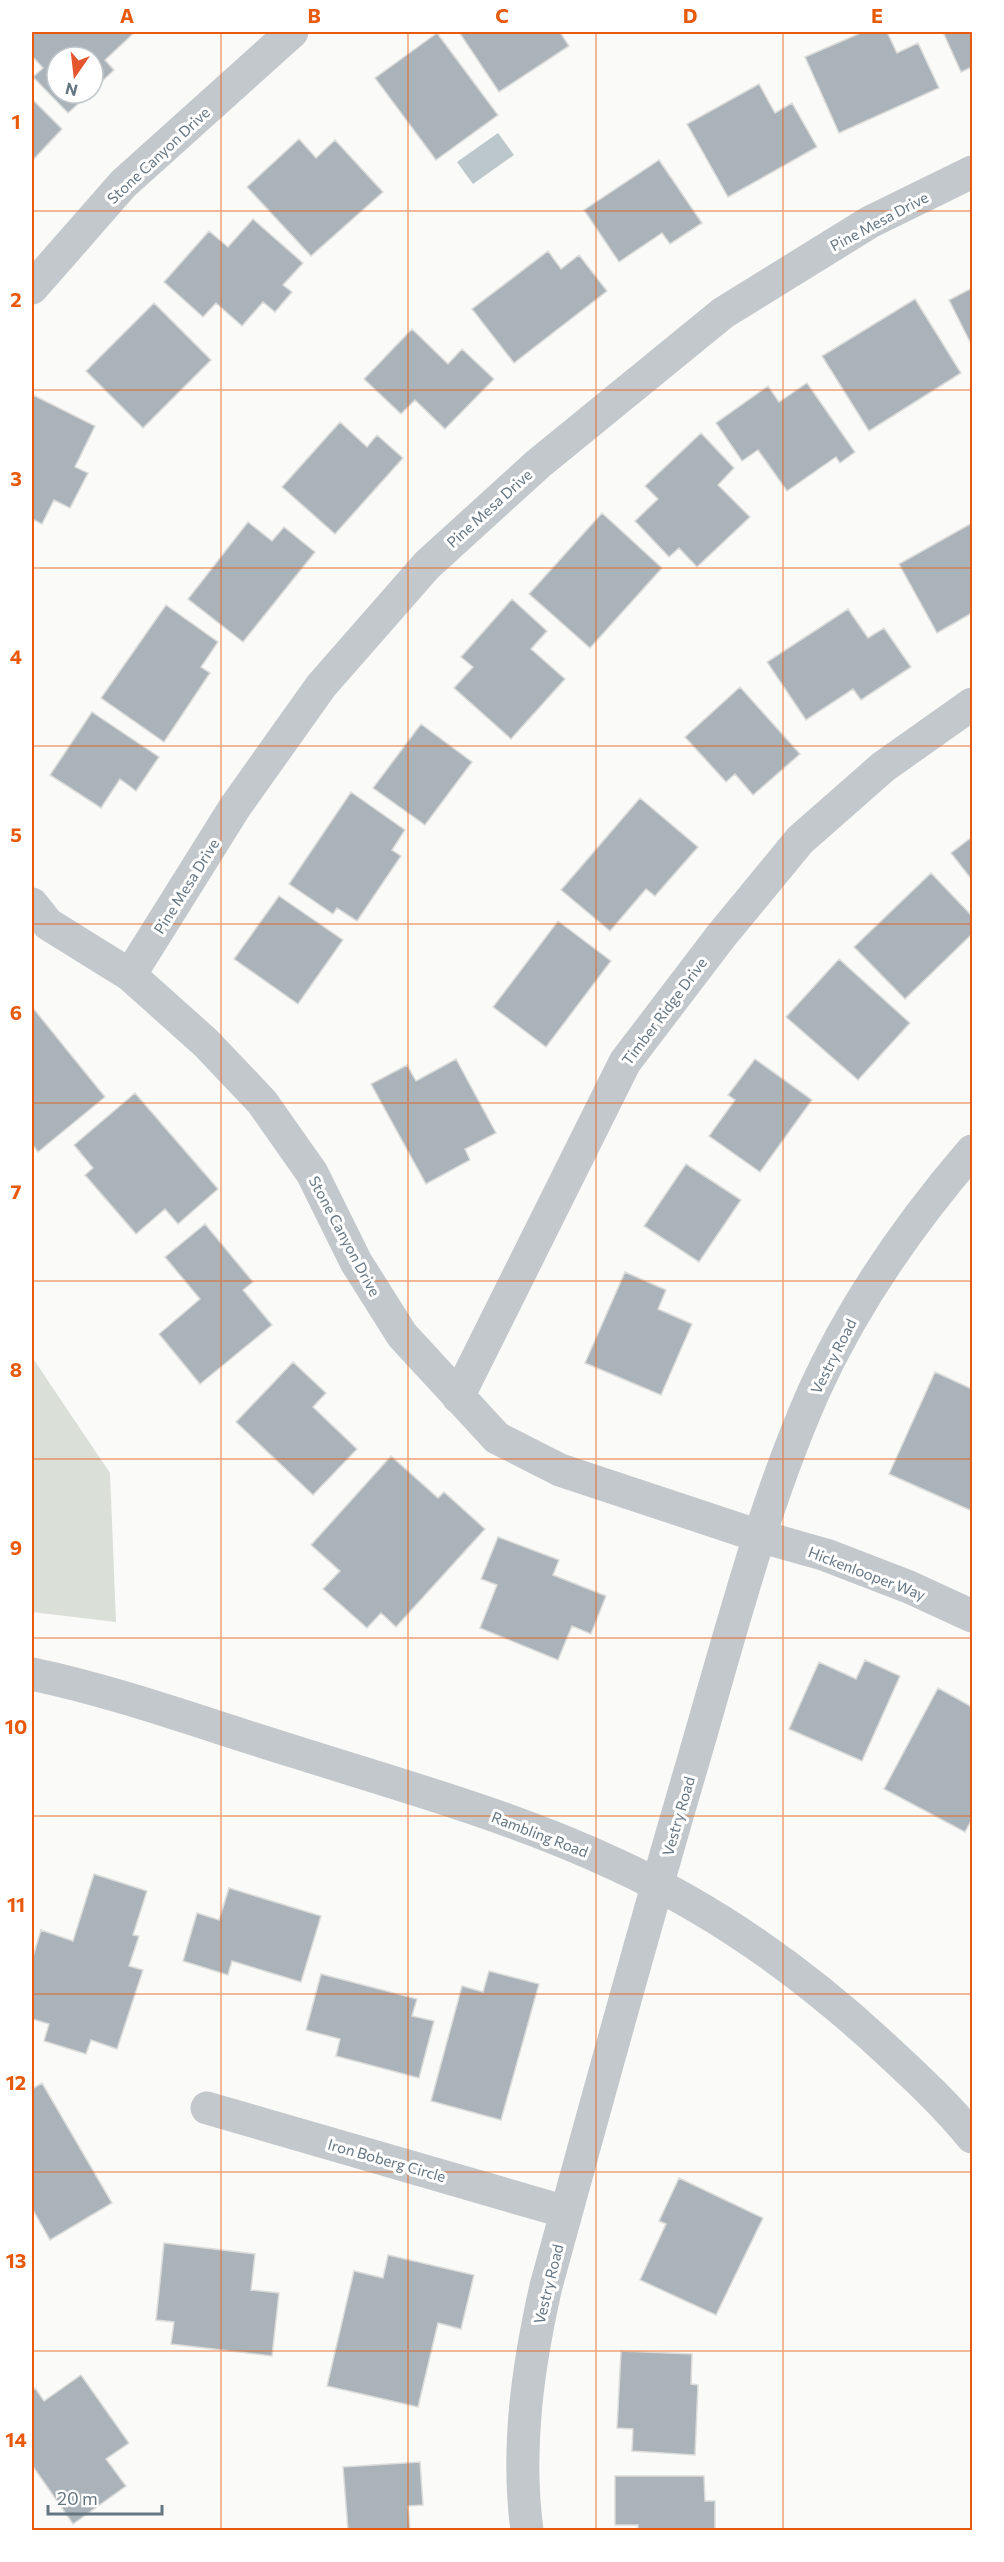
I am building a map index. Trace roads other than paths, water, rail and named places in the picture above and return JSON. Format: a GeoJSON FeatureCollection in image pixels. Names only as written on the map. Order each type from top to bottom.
{"type":"FeatureCollection","features":[{"type":"Feature","properties":{"kind":"street","name":"Stone Canyon Drive"},"geometry":{"type":"LineString","coordinates":[[32,288],[123,184],[292,32]]}},
{"type":"Feature","properties":{"kind":"street","name":"Pine Mesa Drive"},"geometry":{"type":"LineString","coordinates":[[130,975],[235,807],[315,695],[427,565],[538,464],[723,313],[870,222],[972,172]]}},
{"type":"Feature","properties":{"kind":"street","name":"Timber Ridge Drive"},"geometry":{"type":"LineString","coordinates":[[458,1397],[625,1062],[721,936],[800,840],[883,767],[972,704]]}},
{"type":"Feature","properties":{"kind":"street","name":"Stone Canyon Drive"},"geometry":{"type":"LineString","coordinates":[[32,904],[48,924],[130,975],[206,1043],[262,1102],[312,1173],[356,1262],[402,1335],[498,1438],[560,1470],[759,1536]]}},
{"type":"Feature","properties":{"kind":"street","name":"Vestry Road"},"geometry":{"type":"LineString","coordinates":[[527,2530],[523,2462],[525,2402],[533,2344],[566,2212],[759,1536],[785,1461],[816,1389],[850,1322],[889,1258],[935,1194],[972,1150]]}},
{"type":"Feature","properties":{"kind":"street","name":"Hickenlooper Way"},"geometry":{"type":"LineString","coordinates":[[759,1536],[826,1555],[909,1587],[972,1617]]}},
{"type":"Feature","properties":{"kind":"street","name":"Rambling Road"},"geometry":{"type":"LineString","coordinates":[[32,1674],[133,1701],[514,1822],[591,1854],[658,1886],[716,1918],[787,1964],[868,2032],[972,2137]]}},
{"type":"Feature","properties":{"kind":"street","name":"Iron Boberg Circle"},"geometry":{"type":"LineString","coordinates":[[207,2108],[566,2212]]}}]}
